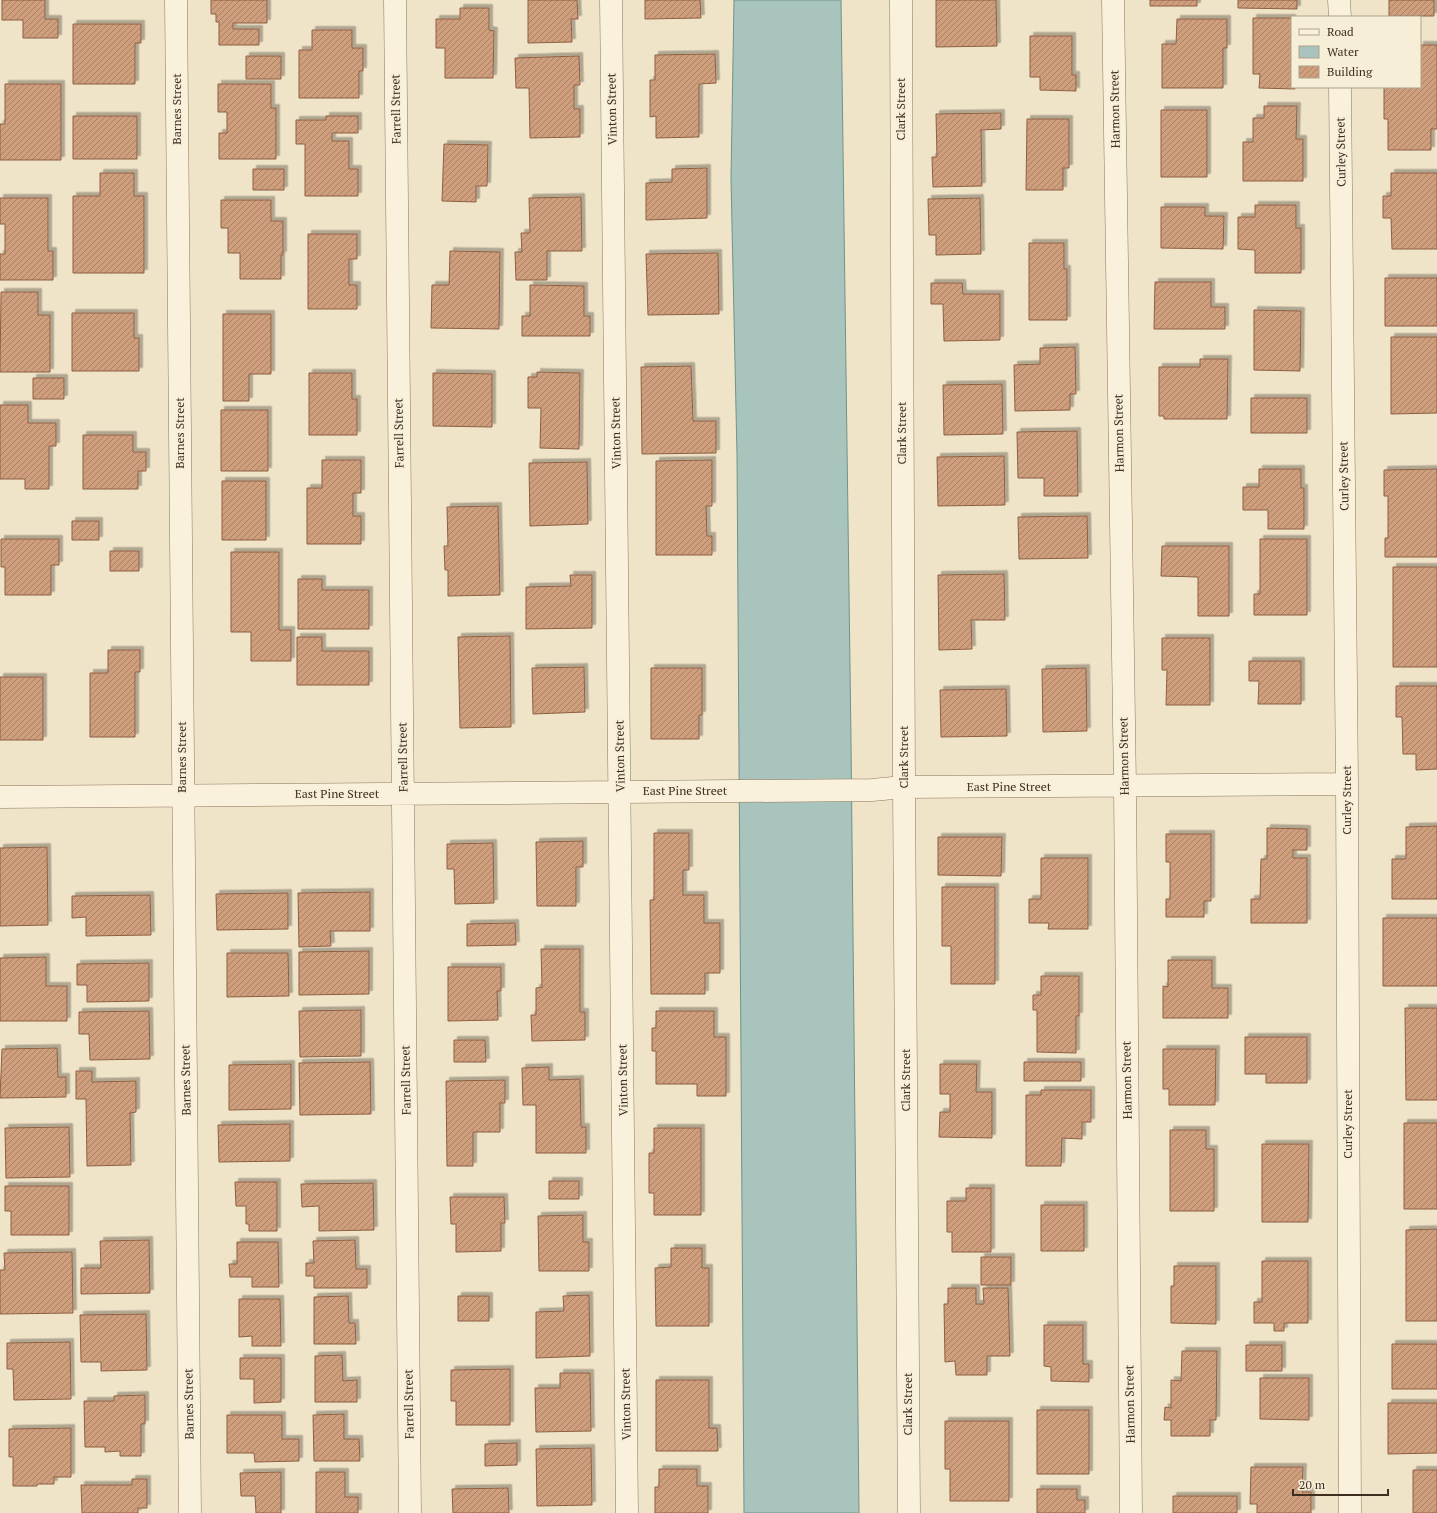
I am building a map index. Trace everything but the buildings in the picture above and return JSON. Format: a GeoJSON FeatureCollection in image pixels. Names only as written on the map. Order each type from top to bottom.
{"type":"FeatureCollection","features":[{"type":"Feature","properties":{"kind":"street","name":"Barnes Street"},"geometry":{"type":"LineString","coordinates":[[176,0],[190,1513]]}},
{"type":"Feature","properties":{"kind":"street","name":"Farrell Street"},"geometry":{"type":"LineString","coordinates":[[395,0],[410,1513]]}},
{"type":"Feature","properties":{"kind":"street","name":"Vinton Street"},"geometry":{"type":"LineString","coordinates":[[611,0],[627,1513]]}},
{"type":"Feature","properties":{"kind":"street","name":"Clark Street"},"geometry":{"type":"LineString","coordinates":[[901,0],[909,1513]]}},
{"type":"Feature","properties":{"kind":"street","name":"Harmon Street"},"geometry":{"type":"LineString","coordinates":[[1113,0],[1125,786],[1131,1513]]}},
{"type":"Feature","properties":{"kind":"street"},"geometry":{"type":"LineString","coordinates":[[1339,0],[1340,16]]}},
{"type":"Feature","properties":{"kind":"street","name":"Curley Street"},"geometry":{"type":"LineString","coordinates":[[1340,88],[1347,784],[1350,1513]]}},
{"type":"Feature","properties":{"kind":"street","name":"East Pine Street"},"geometry":{"type":"LineString","coordinates":[[0,797],[872,790],[904,788],[1347,784]]}},
{"type":"Feature","properties":{"kind":"water"},"geometry":{"type":"Polygon","coordinates":[[[734,0],[841,0],[859,1513],[744,1513],[737,455],[731,178],[734,0]]]}}]}
